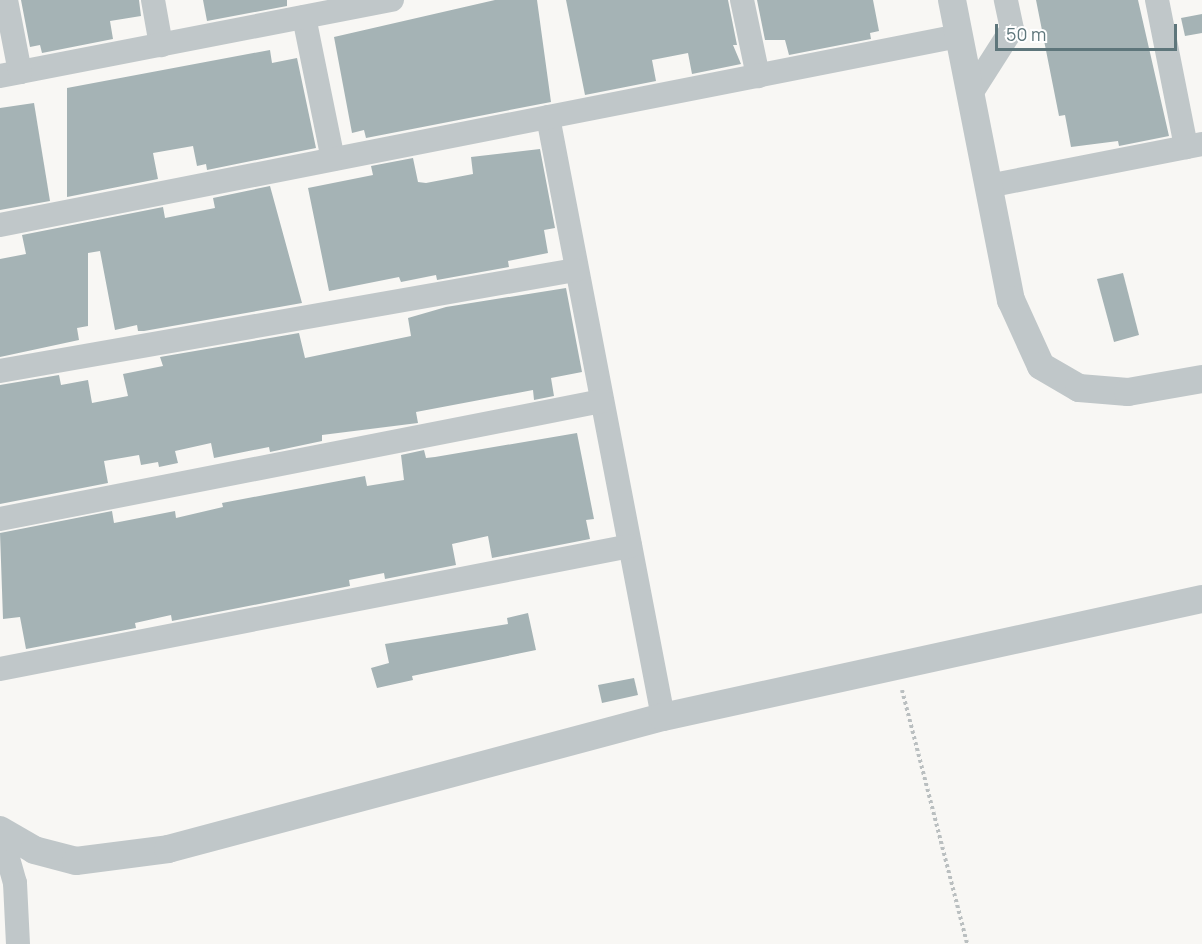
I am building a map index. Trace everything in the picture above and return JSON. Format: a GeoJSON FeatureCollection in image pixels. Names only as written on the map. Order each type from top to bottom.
{"type":"FeatureCollection","features":[{"type":"Feature","properties":{"kind":"street"},"geometry":{"type":"LineString","coordinates":[[6,0],[10,74],[392,0]]}},
{"type":"Feature","properties":{"kind":"street"},"geometry":{"type":"LineString","coordinates":[[153,0],[161,45]]}},
{"type":"Feature","properties":{"kind":"street"},"geometry":{"type":"LineString","coordinates":[[742,0],[758,76]]}},
{"type":"Feature","properties":{"kind":"street"},"geometry":{"type":"LineString","coordinates":[[952,0],[1011,300],[1041,366],[1079,388],[1128,392],[1202,379]]}},
{"type":"Feature","properties":{"kind":"street"},"geometry":{"type":"LineString","coordinates":[[970,94],[1012,29],[1006,0]]}},
{"type":"Feature","properties":{"kind":"street"},"geometry":{"type":"LineString","coordinates":[[988,186],[1194,145],[1157,0]]}},
{"type":"Feature","properties":{"kind":"street"},"geometry":{"type":"LineString","coordinates":[[304,17],[333,159]]}},
{"type":"Feature","properties":{"kind":"street"},"geometry":{"type":"LineString","coordinates":[[0,225],[959,36]]}},
{"type":"Feature","properties":{"kind":"street"},"geometry":{"type":"LineString","coordinates":[[548,117],[575,270],[663,717]]}},
{"type":"Feature","properties":{"kind":"street"},"geometry":{"type":"LineString","coordinates":[[0,371],[575,270]]}},
{"type":"Feature","properties":{"kind":"street"},"geometry":{"type":"LineString","coordinates":[[0,519],[602,401]]}},
{"type":"Feature","properties":{"kind":"street"},"geometry":{"type":"LineString","coordinates":[[0,669],[630,546]]}},
{"type":"Feature","properties":{"kind":"street"},"geometry":{"type":"LineString","coordinates":[[0,830],[34,850],[76,861],[168,849],[663,717],[1202,598]]}},
{"type":"Feature","properties":{"kind":"street"},"geometry":{"type":"LineString","coordinates":[[0,830],[15,883],[18,944]]}},
{"type":"Feature","properties":{"kind":"path"},"geometry":{"type":"LineString","coordinates":[[896,666],[967,944]]}},
{"type":"Feature","properties":{"kind":"building"},"geometry":{"type":"Polygon","coordinates":[[[21,0],[139,0],[141,16],[110,21],[113,39],[42,53],[40,45],[30,47],[21,0]]]}},
{"type":"Feature","properties":{"kind":"building"},"geometry":{"type":"Polygon","coordinates":[[[203,0],[287,0],[287,6],[207,21],[203,0]]]}},
{"type":"Feature","properties":{"kind":"building"},"geometry":{"type":"Polygon","coordinates":[[[495,0],[537,0],[551,102],[366,138],[364,130],[352,133],[334,37],[495,0]]]}},
{"type":"Feature","properties":{"kind":"building"},"geometry":{"type":"Polygon","coordinates":[[[566,0],[728,0],[737,45],[733,45],[741,64],[692,74],[688,53],[652,60],[656,81],[585,95],[566,0]]]}},
{"type":"Feature","properties":{"kind":"building"},"geometry":{"type":"Polygon","coordinates":[[[757,0],[873,0],[879,31],[870,33],[871,39],[789,55],[785,40],[765,40],[757,0]]]}},
{"type":"Feature","properties":{"kind":"building"},"geometry":{"type":"Polygon","coordinates":[[[1036,0],[1138,0],[1169,136],[1119,146],[1118,141],[1071,147],[1065,115],[1059,116],[1036,0]]]}},
{"type":"Feature","properties":{"kind":"building"},"geometry":{"type":"Polygon","coordinates":[[[1202,14],[1202,33],[1185,36],[1181,18],[1202,14]]]}},
{"type":"Feature","properties":{"kind":"building"},"geometry":{"type":"Polygon","coordinates":[[[270,50],[272,63],[297,58],[316,148],[207,170],[206,164],[197,166],[193,146],[153,153],[158,179],[67,197],[67,88],[270,50]]]}},
{"type":"Feature","properties":{"kind":"building"},"geometry":{"type":"Polygon","coordinates":[[[34,103],[50,201],[0,210],[0,108],[34,103]]]}},
{"type":"Feature","properties":{"kind":"building"},"geometry":{"type":"Polygon","coordinates":[[[540,149],[555,228],[544,230],[548,253],[508,261],[509,267],[437,280],[436,275],[401,282],[399,277],[329,291],[308,188],[373,175],[371,166],[413,158],[418,182],[426,183],[473,174],[471,157],[540,149]]]}},
{"type":"Feature","properties":{"kind":"building"},"geometry":{"type":"Polygon","coordinates":[[[270,186],[302,303],[144,331],[138,331],[137,325],[115,330],[100,251],[88,253],[88,326],[77,328],[79,340],[0,357],[0,259],[26,254],[22,235],[163,207],[165,218],[215,208],[213,198],[270,186]]]}},
{"type":"Feature","properties":{"kind":"building"},"geometry":{"type":"Polygon","coordinates":[[[1123,273],[1139,335],[1114,342],[1097,279],[1123,273]]]}},
{"type":"Feature","properties":{"kind":"building"},"geometry":{"type":"Polygon","coordinates":[[[566,288],[582,372],[551,378],[554,396],[534,400],[533,390],[416,412],[418,423],[322,435],[322,441],[270,452],[269,447],[214,458],[211,443],[175,451],[178,463],[159,467],[158,462],[141,465],[139,455],[104,461],[108,483],[0,504],[0,385],[59,375],[61,385],[88,380],[92,403],[128,396],[123,374],[163,366],[160,357],[299,333],[305,358],[411,336],[408,318],[446,307],[566,288]]]}},
{"type":"Feature","properties":{"kind":"building"},"geometry":{"type":"Polygon","coordinates":[[[577,433],[594,519],[586,520],[590,539],[492,558],[488,536],[452,544],[456,565],[385,579],[384,573],[349,580],[350,586],[172,621],[171,615],[135,623],[136,628],[26,649],[20,617],[3,619],[0,533],[112,511],[114,523],[175,511],[176,518],[223,507],[222,503],[365,476],[367,486],[404,480],[401,455],[424,450],[426,458],[435,457],[577,433]]]}},
{"type":"Feature","properties":{"kind":"building"},"geometry":{"type":"Polygon","coordinates":[[[528,613],[536,650],[412,676],[413,680],[377,688],[371,668],[389,663],[385,644],[508,624],[507,618],[528,613]]]}},
{"type":"Feature","properties":{"kind":"building"},"geometry":{"type":"Polygon","coordinates":[[[634,678],[638,695],[602,703],[598,685],[634,678]]]}}]}
